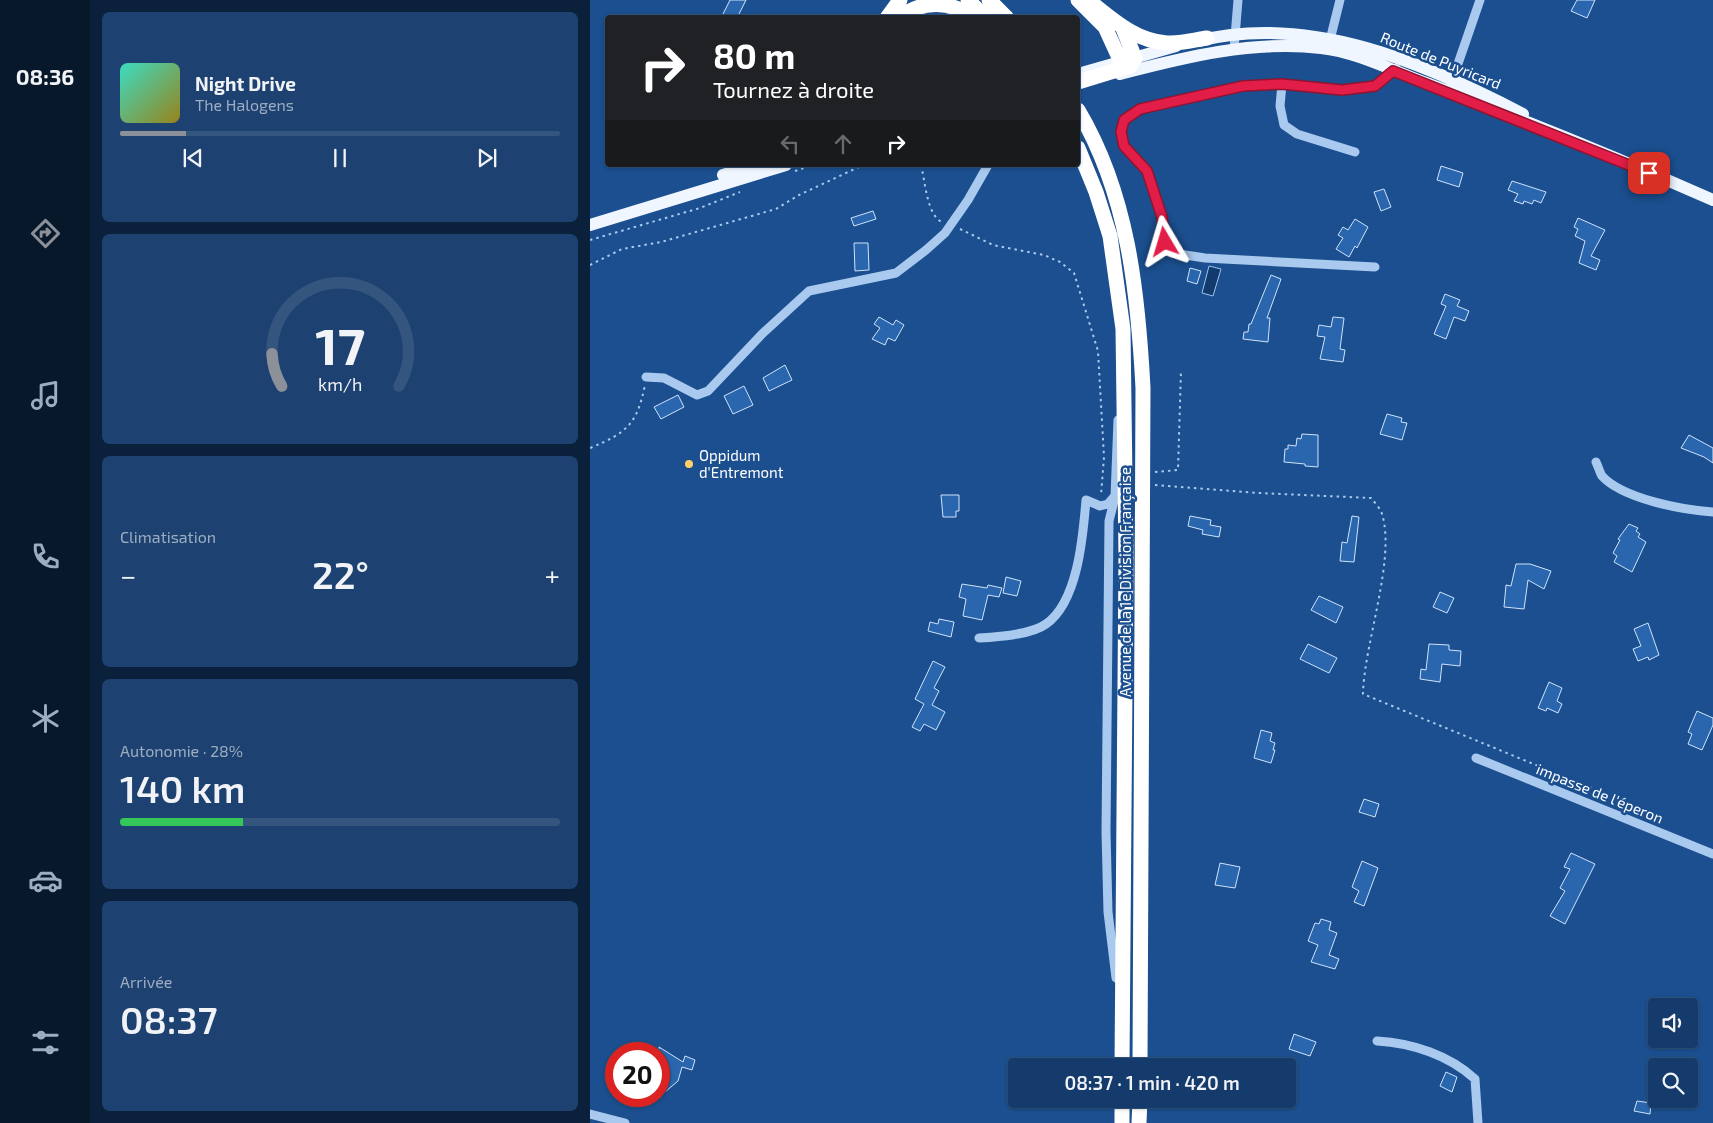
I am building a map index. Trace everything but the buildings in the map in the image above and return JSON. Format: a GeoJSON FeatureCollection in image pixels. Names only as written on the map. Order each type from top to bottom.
{"type":"FeatureCollection","features":[{"type":"Feature","properties":{"kind":"highway"},"geometry":{"type":"LineString","coordinates":[[889,15],[900,0]]}},
{"type":"Feature","properties":{"kind":"highway"},"geometry":{"type":"LineString","coordinates":[[968,0],[983,15]]}},
{"type":"Feature","properties":{"kind":"highway"},"geometry":{"type":"LineString","coordinates":[[989,0],[1004,15]]}},
{"type":"Feature","properties":{"kind":"highway"},"geometry":{"type":"LineString","coordinates":[[1002,0],[1015,15]]}},
{"type":"Feature","properties":{"kind":"highway"},"geometry":{"type":"LineString","coordinates":[[1078,0],[1105,27],[1129,62]]}},
{"type":"Feature","properties":{"kind":"highway"},"geometry":{"type":"LineString","coordinates":[[1088,0],[1122,26],[1144,38],[1162,42],[1207,38]]}},
{"type":"Feature","properties":{"kind":"highway"},"geometry":{"type":"LineString","coordinates":[[901,15],[907,10],[927,1],[947,2],[970,15]]}},
{"type":"Feature","properties":{"kind":"highway"},"geometry":{"type":"LineString","coordinates":[[1122,26],[1129,62]]}},
{"type":"Feature","properties":{"kind":"highway"},"geometry":{"type":"LineString","coordinates":[[1080,81],[1129,62]]}},
{"type":"Feature","properties":{"kind":"highway","name":"Avenue de la 1e Division Française"},"geometry":{"type":"LineString","coordinates":[[1080,107],[1108,170],[1128,246],[1138,302],[1144,388],[1140,1058]]}},
{"type":"Feature","properties":{"kind":"highway","name":"Avenue de la 1e Division Française"},"geometry":{"type":"LineString","coordinates":[[1080,153],[1096,192],[1110,236],[1119,293],[1124,362],[1126,557],[1122,1058]]}},
{"type":"Feature","properties":{"kind":"highway"},"geometry":{"type":"LineString","coordinates":[[1122,1108],[1122,1123]]}},
{"type":"Feature","properties":{"kind":"highway"},"geometry":{"type":"LineString","coordinates":[[1139,1123],[1140,1108]]}},
{"type":"Feature","properties":{"kind":"main road","name":"Route de Puyricard"},"geometry":{"type":"LineString","coordinates":[[1080,85],[1202,54],[1234,43],[1296,35],[1330,44],[1416,80],[1453,87],[1506,105],[1578,143],[1713,200]]}},
{"type":"Feature","properties":{"kind":"main road","name":"Route de Puyricard"},"geometry":{"type":"LineString","coordinates":[[1080,74],[1129,62],[1207,38],[1234,43],[1291,42],[1310,47],[1348,43],[1376,50],[1433,72],[1453,87]]}},
{"type":"Feature","properties":{"kind":"main road"},"geometry":{"type":"LineString","coordinates":[[1129,62],[1234,43]]}},
{"type":"Feature","properties":{"kind":"main road"},"geometry":{"type":"LineString","coordinates":[[590,217],[748,167]]}},
{"type":"Feature","properties":{"kind":"main road"},"geometry":{"type":"LineString","coordinates":[[590,225],[786,169]]}},
{"type":"Feature","properties":{"kind":"street"},"geometry":{"type":"LineString","coordinates":[[1234,43],[1238,0]]}},
{"type":"Feature","properties":{"kind":"street"},"geometry":{"type":"LineString","coordinates":[[1330,44],[1340,0]]}},
{"type":"Feature","properties":{"kind":"street"},"geometry":{"type":"LineString","coordinates":[[1453,87],[1480,0]]}},
{"type":"Feature","properties":{"kind":"street"},"geometry":{"type":"LineString","coordinates":[[1348,43],[1361,42],[1419,62],[1433,72]]}},
{"type":"Feature","properties":{"kind":"street"},"geometry":{"type":"LineString","coordinates":[[1376,267],[1205,258],[1172,253],[1165,242],[1162,217],[1147,171],[1124,146],[1121,132],[1124,120],[1140,109],[1201,94],[1243,86],[1282,84],[1342,90],[1375,86],[1398,67],[1408,71],[1416,65]]}},
{"type":"Feature","properties":{"kind":"street"},"geometry":{"type":"LineString","coordinates":[[1282,84],[1280,106],[1284,125],[1297,134],[1356,152]]}},
{"type":"Feature","properties":{"kind":"street"},"geometry":{"type":"LineString","coordinates":[[646,377],[664,378],[697,395],[708,391],[726,370],[809,291],[896,273],[926,250],[950,225],[987,167]]}},
{"type":"Feature","properties":{"kind":"street"},"geometry":{"type":"LineString","coordinates":[[1122,1012],[1117,991],[1114,945],[1108,912],[1106,832],[1109,521],[1114,497],[1116,438],[1124,362]]}},
{"type":"Feature","properties":{"kind":"street"},"geometry":{"type":"LineString","coordinates":[[1596,462],[1602,476],[1623,489],[1657,503],[1688,510],[1713,512]]}},
{"type":"Feature","properties":{"kind":"street"},"geometry":{"type":"LineString","coordinates":[[979,638],[1008,637],[1046,624],[1069,597],[1083,542],[1086,500],[1100,506],[1108,504],[1114,497]]}},
{"type":"Feature","properties":{"kind":"street","name":"impasse de l'éperon"},"geometry":{"type":"LineString","coordinates":[[1476,758],[1713,854]]}},
{"type":"Feature","properties":{"kind":"street"},"geometry":{"type":"LineString","coordinates":[[1377,1042],[1396,1042],[1440,1056],[1461,1066],[1475,1079],[1478,1123]]}},
{"type":"Feature","properties":{"kind":"street"},"geometry":{"type":"LineString","coordinates":[[590,1114],[625,1123]]}},
{"type":"Feature","properties":{"kind":"path"},"geometry":{"type":"LineString","coordinates":[[786,169],[800,167]]}},
{"type":"Feature","properties":{"kind":"path"},"geometry":{"type":"LineString","coordinates":[[590,266],[622,249],[661,242],[776,209],[799,195],[859,167]]}},
{"type":"Feature","properties":{"kind":"path"},"geometry":{"type":"LineString","coordinates":[[921,167],[932,213],[938,220],[993,245],[1044,255],[1060,262],[1074,274],[1098,351],[1104,457],[1100,506]]}},
{"type":"Feature","properties":{"kind":"path"},"geometry":{"type":"LineString","coordinates":[[590,240],[700,208],[743,190]]}},
{"type":"Feature","properties":{"kind":"path"},"geometry":{"type":"LineString","coordinates":[[1143,479],[1178,470],[1181,370]]}},
{"type":"Feature","properties":{"kind":"path"},"geometry":{"type":"LineString","coordinates":[[590,448],[608,441],[633,424],[641,405],[646,377]]}},
{"type":"Feature","properties":{"kind":"path"},"geometry":{"type":"LineString","coordinates":[[1143,479],[1259,493],[1371,498],[1381,512],[1385,530],[1384,566],[1363,694],[1631,804]]}},
{"type":"Feature","properties":{"kind":"water"},"geometry":{"type":"Polygon","coordinates":[[[1209,266],[1221,269],[1213,296],[1202,293],[1209,266]]]}},
{"type":"Feature","properties":{"kind":"place","name":"Oppidum d'Entremont"},"geometry":{"type":"Point","coordinates":[689,464]}},
{"type":"Feature","properties":{"kind":"route"},"geometry":{"type":"LineString","coordinates":[[1165,242],[1162,217],[1155,190],[1147,171],[1124,146],[1121,132],[1124,120],[1140,109],[1243,86],[1282,84],[1342,90],[1375,86],[1388,73],[1393,71],[1578,143],[1649,173]]}}]}
